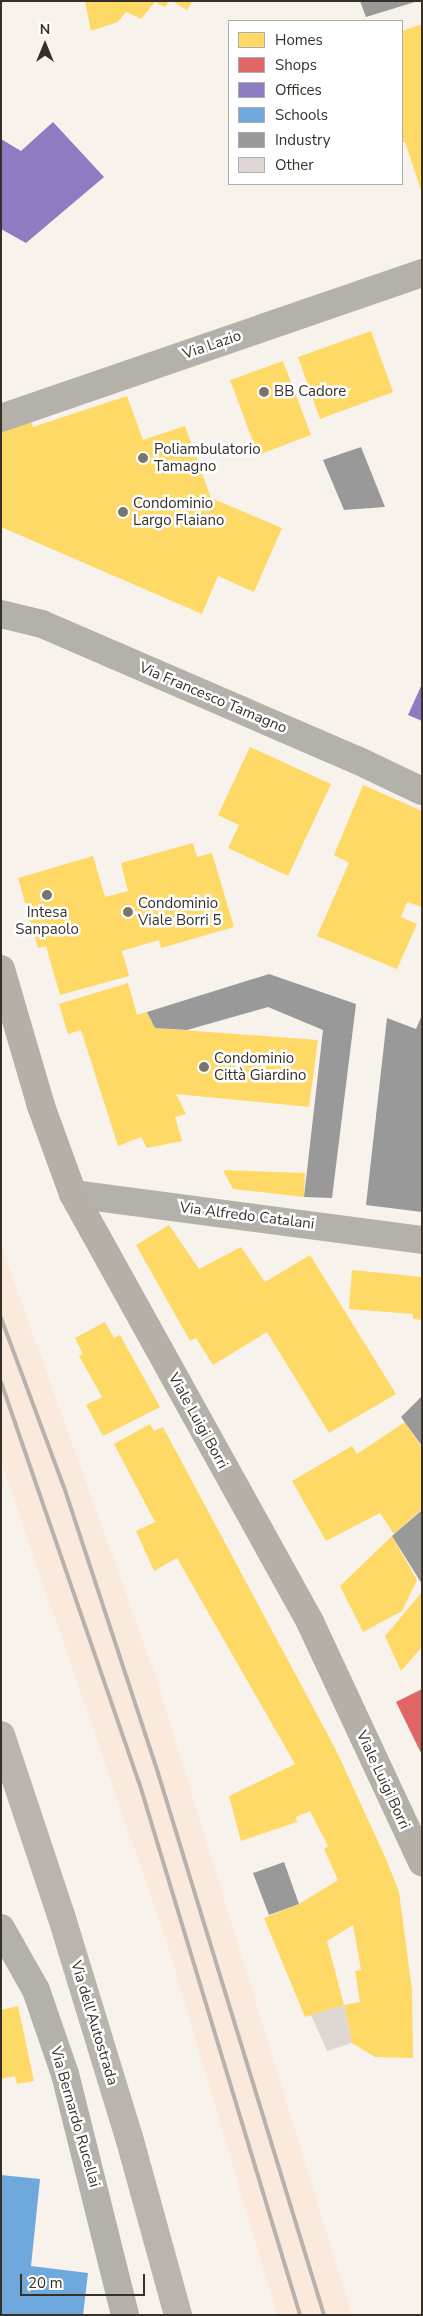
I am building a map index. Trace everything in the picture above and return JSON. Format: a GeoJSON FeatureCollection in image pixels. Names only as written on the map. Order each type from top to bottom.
{"type":"FeatureCollection","features":[{"type":"Feature","properties":{"kind":"highway","name":"Via dell'Autostrada"},"geometry":{"type":"LineString","coordinates":[[1,1734],[87,1998],[178,2315]]}},
{"type":"Feature","properties":{"kind":"main road","name":"Viale Luigi Borri"},"geometry":{"type":"LineString","coordinates":[[1,969],[41,1106],[73,1194],[311,1624],[422,1862]]}},
{"type":"Feature","properties":{"kind":"street","name":"Via Lazio"},"geometry":{"type":"LineString","coordinates":[[1,418],[422,273]]}},
{"type":"Feature","properties":{"kind":"street","name":"Via Francesco Tamagno"},"geometry":{"type":"LineString","coordinates":[[1,614],[50,628],[357,760],[422,791]]}},
{"type":"Feature","properties":{"kind":"street","name":"Via Alfredo Catalani"},"geometry":{"type":"LineString","coordinates":[[73,1194],[422,1240]]}},
{"type":"Feature","properties":{"kind":"street","name":"Via Bernardo Rucellai"},"geometry":{"type":"LineString","coordinates":[[1,1928],[36,1990],[65,2074],[125,2315]]}},
{"type":"Feature","properties":{"kind":"shaded area"},"geometry":{"type":"Polygon","coordinates":[[[1,1245],[156,1677],[352,2315],[277,2315],[166,1940],[1,1462],[1,1245]]]}},
{"type":"Feature","properties":{"kind":"building: Homes"},"geometry":{"type":"Polygon","coordinates":[[[85,1],[169,1],[165,7],[155,2],[141,19],[126,12],[118,22],[91,31],[85,1]]]}},
{"type":"Feature","properties":{"kind":"building: Homes"},"geometry":{"type":"Polygon","coordinates":[[[172,1],[193,1],[187,10],[172,1]]]}},
{"type":"Feature","properties":{"kind":"building: Homes"},"geometry":{"type":"Polygon","coordinates":[[[422,24],[422,190],[405,142],[403,143],[403,31],[422,24]]]}},
{"type":"Feature","properties":{"kind":"building: Homes"},"geometry":{"type":"Polygon","coordinates":[[[371,331],[393,392],[320,419],[298,357],[371,331]]]}},
{"type":"Feature","properties":{"kind":"building: Homes"},"geometry":{"type":"Polygon","coordinates":[[[283,361],[311,435],[258,455],[230,380],[283,361]]]}},
{"type":"Feature","properties":{"kind":"building: Homes","name":"Condominio Largo Flaiano"},"geometry":{"type":"Polygon","coordinates":[[[127,396],[143,440],[185,426],[211,498],[282,528],[254,592],[218,576],[202,614],[1,527],[1,428],[30,418],[33,427],[127,396]]]}},
{"type":"Feature","properties":{"kind":"building: Homes"},"geometry":{"type":"Polygon","coordinates":[[[250,747],[331,784],[288,876],[228,848],[239,825],[218,815],[250,747]]]}},
{"type":"Feature","properties":{"kind":"building: Homes"},"geometry":{"type":"Polygon","coordinates":[[[363,785],[422,811],[422,907],[407,902],[401,917],[417,924],[397,969],[317,936],[349,863],[334,855],[363,785]]]}},
{"type":"Feature","properties":{"kind":"building: Homes","name":"Condominio Viale Borri 5"},"geometry":{"type":"Polygon","coordinates":[[[193,843],[197,857],[212,853],[234,927],[161,948],[159,940],[122,951],[129,976],[60,995],[46,946],[38,948],[18,878],[93,856],[105,897],[128,891],[121,863],[193,843]]]}},
{"type":"Feature","properties":{"kind":"building: Homes","name":"Condominio Città Giardino"},"geometry":{"type":"Polygon","coordinates":[[[128,983],[137,1015],[147,1012],[155,1028],[318,1040],[309,1107],[176,1094],[186,1114],[175,1117],[182,1141],[147,1148],[141,1137],[118,1146],[81,1030],[68,1034],[59,1004],[128,983]]]}},
{"type":"Feature","properties":{"kind":"building: Homes"},"geometry":{"type":"Polygon","coordinates":[[[223,1170],[305,1173],[304,1197],[233,1189],[223,1170]]]}},
{"type":"Feature","properties":{"kind":"building: Homes"},"geometry":{"type":"Polygon","coordinates":[[[169,1225],[199,1269],[241,1247],[265,1282],[310,1255],[396,1394],[329,1433],[267,1332],[213,1365],[196,1338],[190,1341],[136,1245],[169,1225]]]}},
{"type":"Feature","properties":{"kind":"building: Homes"},"geometry":{"type":"Polygon","coordinates":[[[352,1270],[422,1277],[422,1320],[413,1319],[413,1314],[349,1309],[352,1270]]]}},
{"type":"Feature","properties":{"kind":"building: Homes"},"geometry":{"type":"Polygon","coordinates":[[[105,1322],[114,1338],[120,1335],[160,1407],[103,1436],[86,1405],[102,1397],[79,1356],[83,1354],[75,1338],[105,1322]]]}},
{"type":"Feature","properties":{"kind":"building: Homes"},"geometry":{"type":"Polygon","coordinates":[[[405,1422],[422,1448],[422,1509],[394,1534],[380,1513],[326,1541],[292,1481],[352,1446],[357,1454],[405,1422]]]}},
{"type":"Feature","properties":{"kind":"building: Homes"},"geometry":{"type":"Polygon","coordinates":[[[150,1424],[154,1431],[163,1427],[336,1750],[386,1859],[399,1892],[412,1990],[413,2058],[375,2057],[352,2043],[344,2005],[305,2017],[264,1918],[299,1904],[338,1880],[324,1849],[328,1846],[310,1811],[296,1817],[297,1822],[241,1841],[229,1796],[295,1764],[177,1558],[154,1571],[136,1531],[155,1522],[114,1444],[150,1424]],[[353,1925],[327,1941],[344,2005],[360,2002],[355,1971],[361,1970],[353,1925]]]}},
{"type":"Feature","properties":{"kind":"building: Homes"},"geometry":{"type":"Polygon","coordinates":[[[392,1536],[417,1580],[402,1611],[363,1632],[340,1586],[392,1536]]]}},
{"type":"Feature","properties":{"kind":"building: Homes"},"geometry":{"type":"Polygon","coordinates":[[[422,1592],[422,1647],[401,1671],[385,1636],[422,1592]]]}},
{"type":"Feature","properties":{"kind":"building: Homes"},"geometry":{"type":"Polygon","coordinates":[[[18,2006],[34,2081],[17,2084],[15,2076],[1,2079],[1,2010],[18,2006]]]}},
{"type":"Feature","properties":{"kind":"building: Shops"},"geometry":{"type":"Polygon","coordinates":[[[422,1689],[422,1755],[396,1702],[422,1689]]]}},
{"type":"Feature","properties":{"kind":"building: Offices"},"geometry":{"type":"Polygon","coordinates":[[[53,122],[104,177],[26,243],[1,229],[1,139],[21,151],[53,122]]]}},
{"type":"Feature","properties":{"kind":"building: Offices"},"geometry":{"type":"Polygon","coordinates":[[[422,684],[422,721],[408,715],[422,684]]]}},
{"type":"Feature","properties":{"kind":"building: Schools"},"geometry":{"type":"Polygon","coordinates":[[[1,2175],[40,2179],[31,2266],[88,2273],[83,2315],[1,2315],[1,2175]]]}},
{"type":"Feature","properties":{"kind":"building: Industry"},"geometry":{"type":"Polygon","coordinates":[[[360,1],[415,1],[415,2],[366,17],[360,1]]]}},
{"type":"Feature","properties":{"kind":"building: Industry"},"geometry":{"type":"Polygon","coordinates":[[[361,447],[385,507],[344,510],[323,460],[361,447]]]}},
{"type":"Feature","properties":{"kind":"building: Industry"},"geometry":{"type":"Polygon","coordinates":[[[269,974],[356,1004],[332,1198],[304,1197],[323,1030],[268,1007],[187,1030],[155,1028],[147,1012],[269,974]]]}},
{"type":"Feature","properties":{"kind":"building: Industry"},"geometry":{"type":"Polygon","coordinates":[[[422,1015],[422,1212],[366,1205],[387,1018],[416,1029],[422,1015]]]}},
{"type":"Feature","properties":{"kind":"building: Industry"},"geometry":{"type":"Polygon","coordinates":[[[422,1396],[422,1446],[401,1417],[422,1396]]]}},
{"type":"Feature","properties":{"kind":"building: Industry"},"geometry":{"type":"Polygon","coordinates":[[[422,1510],[422,1584],[392,1536],[422,1510]]]}},
{"type":"Feature","properties":{"kind":"building: Industry"},"geometry":{"type":"Polygon","coordinates":[[[284,1862],[299,1904],[269,1915],[253,1873],[284,1862]]]}},
{"type":"Feature","properties":{"kind":"building: Other"},"geometry":{"type":"Polygon","coordinates":[[[344,2005],[352,2043],[327,2051],[311,2015],[344,2005]]]}},
{"type":"Feature","properties":{"kind":"railway"},"geometry":{"type":"LineString","coordinates":[[1,1318],[64,1487],[158,1773],[324,2315]]}},
{"type":"Feature","properties":{"kind":"railway"},"geometry":{"type":"LineString","coordinates":[[1,1382],[139,1782],[300,2315]]}},
{"type":"Feature","properties":{"kind":"place","name":"BB Cadore"},"geometry":{"type":"Point","coordinates":[264,392]}},
{"type":"Feature","properties":{"kind":"place","name":"Poliambulatorio Tamagno"},"geometry":{"type":"Point","coordinates":[143,458]}},
{"type":"Feature","properties":{"kind":"place","name":"Condominio Largo Flaiano"},"geometry":{"type":"Point","coordinates":[123,512]}},
{"type":"Feature","properties":{"kind":"place","name":"Intesa Sanpaolo"},"geometry":{"type":"Point","coordinates":[47,895]}},
{"type":"Feature","properties":{"kind":"place","name":"Condominio Viale Borri 5"},"geometry":{"type":"Point","coordinates":[128,912]}},
{"type":"Feature","properties":{"kind":"place","name":"Condominio Città Giardino"},"geometry":{"type":"Point","coordinates":[204,1067]}}]}
